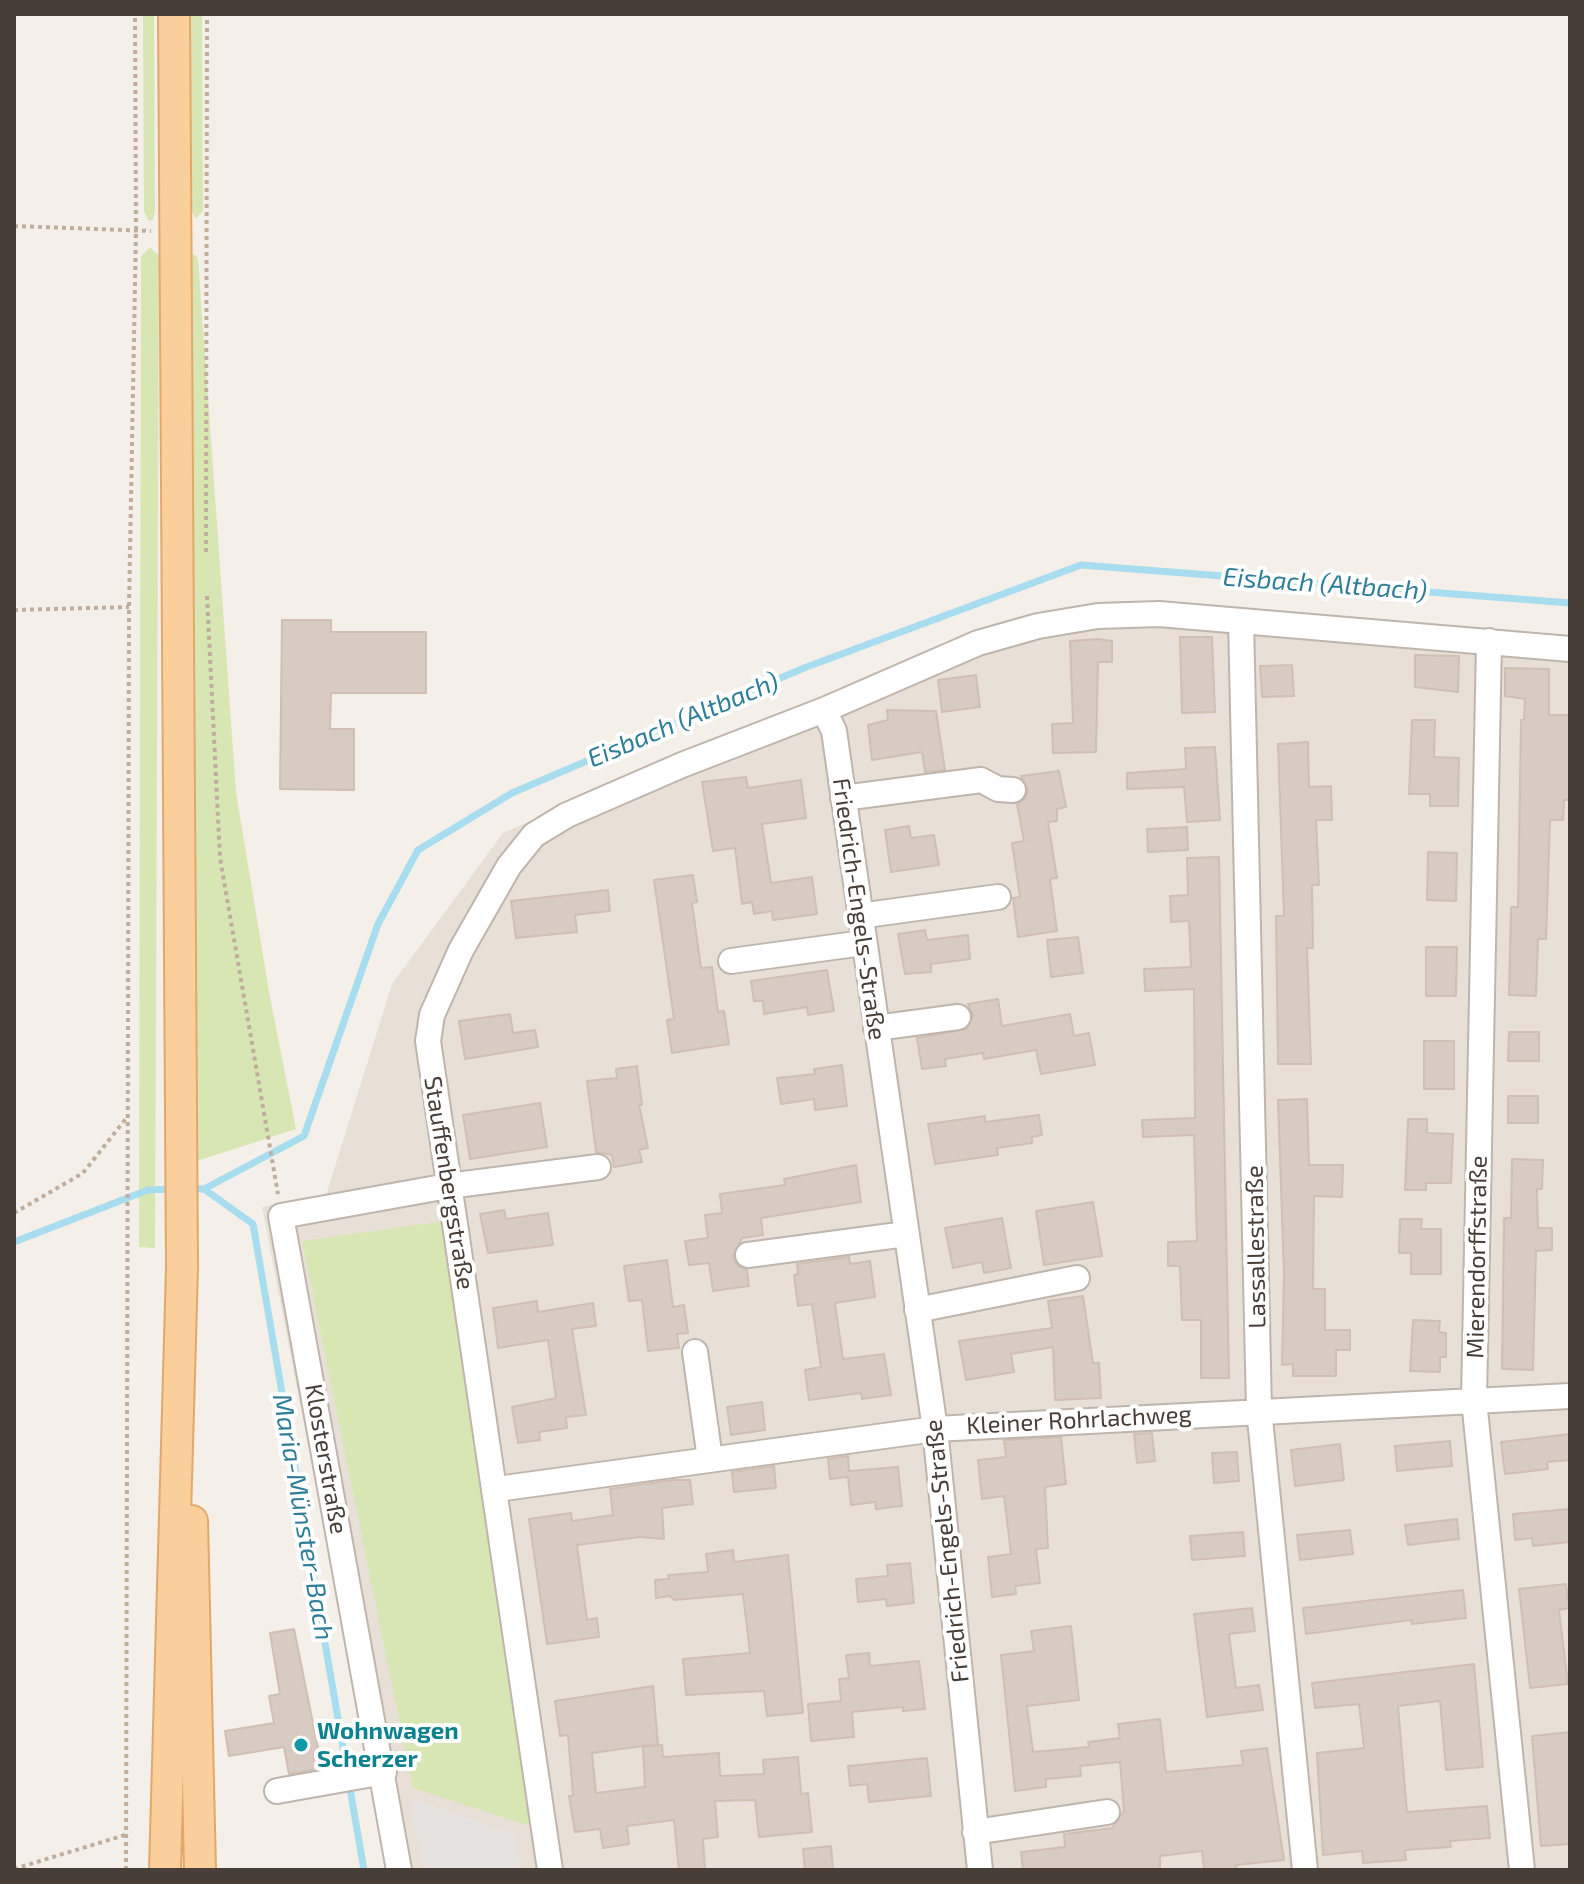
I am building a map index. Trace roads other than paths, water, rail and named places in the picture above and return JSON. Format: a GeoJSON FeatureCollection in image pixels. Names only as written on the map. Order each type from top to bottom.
{"type":"FeatureCollection","features":[{"type":"Feature","properties":{"kind":"main road"},"geometry":{"type":"LineString","coordinates":[[165,1870],[182,1268],[174,14]]}},
{"type":"Feature","properties":{"kind":"main road"},"geometry":{"type":"LineString","coordinates":[[182,1268],[189,1366],[200,1870]]}},
{"type":"Feature","properties":{"kind":"street"},"geometry":{"type":"LineString","coordinates":[[824,710],[978,643],[1038,626],[1098,616],[1159,614],[1570,649]]}},
{"type":"Feature","properties":{"kind":"street","name":"Lassallestraße"},"geometry":{"type":"LineString","coordinates":[[1241,621],[1259,1409],[1305,1870]]}},
{"type":"Feature","properties":{"kind":"street","name":"Mierendorffstraße"},"geometry":{"type":"LineString","coordinates":[[1489,641],[1474,1400],[1522,1870]]}},
{"type":"Feature","properties":{"kind":"street","name":"Friedrich-Engels-Straße"},"geometry":{"type":"LineString","coordinates":[[824,710],[834,731],[935,1429],[980,1870]]}},
{"type":"Feature","properties":{"kind":"street","name":"Stauffenbergstraße"},"geometry":{"type":"LineString","coordinates":[[550,1870],[497,1489],[448,1186],[428,1041],[432,1015],[461,950],[509,866],[534,835],[567,815],[824,710]]}},
{"type":"Feature","properties":{"kind":"street"},"geometry":{"type":"LineString","coordinates":[[843,798],[981,780],[998,789],[1013,790]]}},
{"type":"Feature","properties":{"kind":"street"},"geometry":{"type":"LineString","coordinates":[[859,916],[998,897]]}},
{"type":"Feature","properties":{"kind":"street"},"geometry":{"type":"LineString","coordinates":[[731,961],[863,943]]}},
{"type":"Feature","properties":{"kind":"street"},"geometry":{"type":"LineString","coordinates":[[876,1028],[958,1017]]}},
{"type":"Feature","properties":{"kind":"street"},"geometry":{"type":"LineString","coordinates":[[448,1186],[598,1167]]}},
{"type":"Feature","properties":{"kind":"street","name":"Klosterstraße"},"geometry":{"type":"LineString","coordinates":[[399,1870],[384,1772],[281,1216],[448,1186]]}},
{"type":"Feature","properties":{"kind":"street"},"geometry":{"type":"LineString","coordinates":[[748,1255],[906,1234]]}},
{"type":"Feature","properties":{"kind":"street"},"geometry":{"type":"LineString","coordinates":[[917,1310],[1077,1278]]}},
{"type":"Feature","properties":{"kind":"street"},"geometry":{"type":"LineString","coordinates":[[695,1352],[710,1459]]}},
{"type":"Feature","properties":{"kind":"street","name":"Kleiner Rohrlachweg"},"geometry":{"type":"LineString","coordinates":[[497,1489],[935,1429],[1259,1409],[1570,1396]]}},
{"type":"Feature","properties":{"kind":"street"},"geometry":{"type":"LineString","coordinates":[[277,1791],[384,1772]]}},
{"type":"Feature","properties":{"kind":"street"},"geometry":{"type":"LineString","coordinates":[[975,1832],[1107,1812]]}},
{"type":"Feature","properties":{"kind":"waterway","name":"Eisbach (Altbach)"},"geometry":{"type":"LineString","coordinates":[[190,1189],[204,1189],[304,1136],[378,924],[418,850],[512,793],[804,668],[1081,565],[1570,603]]}},
{"type":"Feature","properties":{"kind":"waterway","name":"Eisbach (Altbach)"},"geometry":{"type":"LineString","coordinates":[[14,1242],[148,1190],[173,1189]]}},
{"type":"Feature","properties":{"kind":"waterway","name":"Maria-Münster-Bach"},"geometry":{"type":"LineString","coordinates":[[204,1189],[253,1224],[364,1870]]}},
{"type":"Feature","properties":{"kind":"place","name":"Wohnwagen Scherzer"},"geometry":{"type":"Point","coordinates":[301,1745]}}]}
